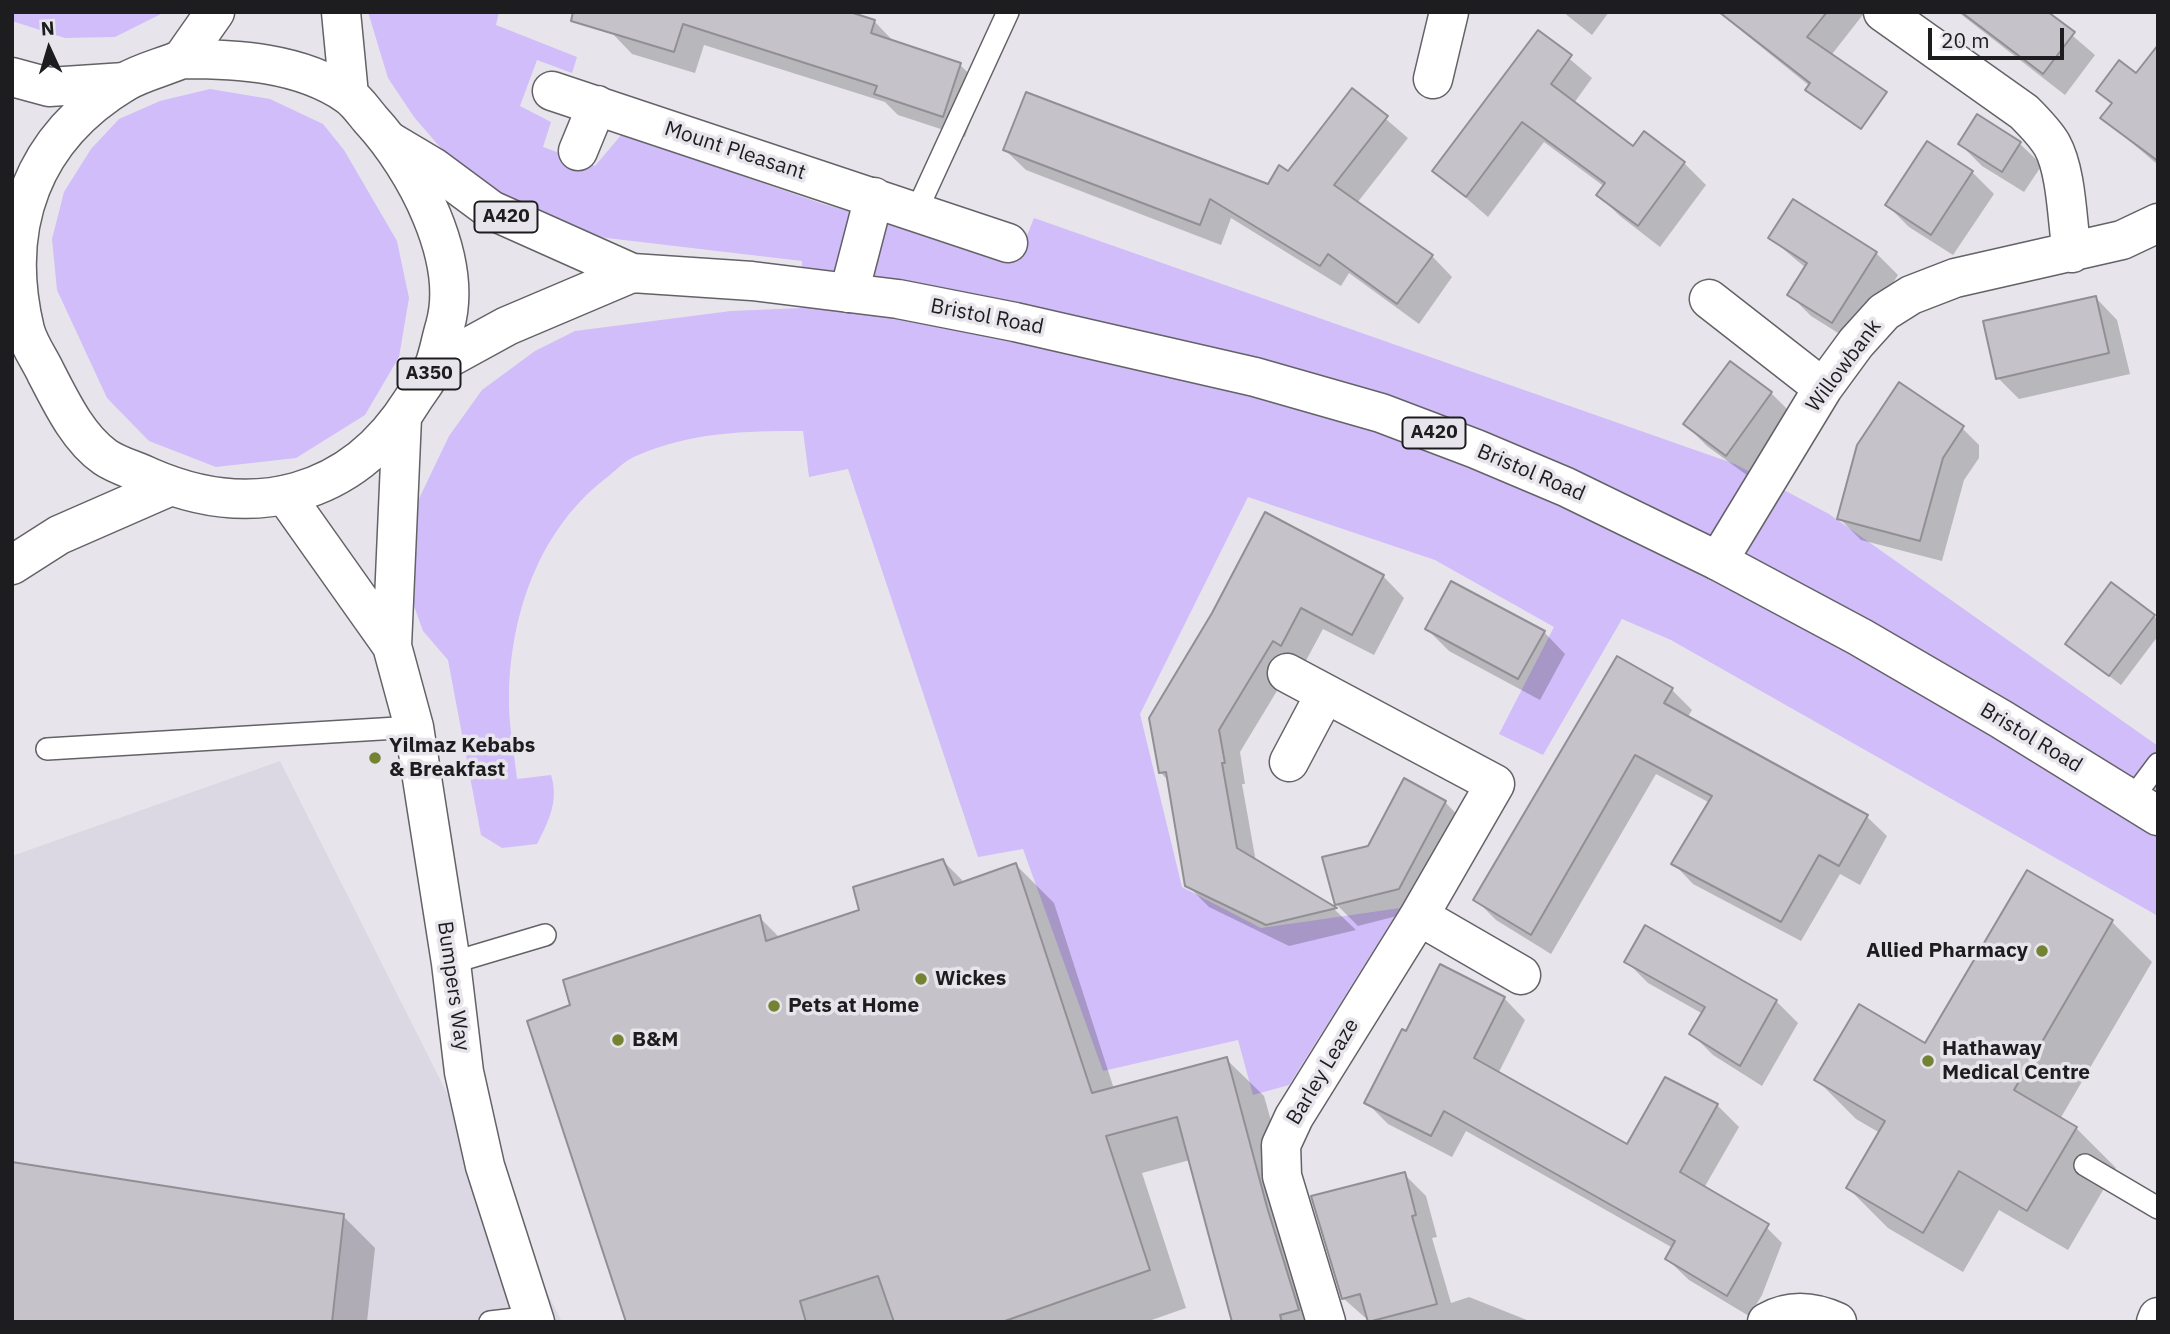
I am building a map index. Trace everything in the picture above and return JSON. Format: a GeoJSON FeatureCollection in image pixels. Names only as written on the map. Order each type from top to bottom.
{"type":"FeatureCollection","features":[{"type":"Feature","properties":{"kind":"main road"},"geometry":{"type":"LineString","coordinates":[[182,59],[215,12]]}},
{"type":"Feature","properties":{"kind":"main road"},"geometry":{"type":"LineString","coordinates":[[341,12],[349,95]]}},
{"type":"Feature","properties":{"kind":"main road"},"geometry":{"type":"LineString","coordinates":[[1433,79],[1449,12]]}},
{"type":"Feature","properties":{"kind":"main road"},"geometry":{"type":"LineString","coordinates":[[1875,18],[2025,112],[2043,132],[2053,147],[2060,170],[2072,253]]}},
{"type":"Feature","properties":{"kind":"main road","name":"A350"},"geometry":{"type":"LineString","coordinates":[[238,58],[295,71],[349,95],[391,142],[429,207],[443,256],[450,308],[433,366],[402,417],[375,449],[333,480],[285,495],[227,499],[171,486],[104,457],[70,418],[19,345],[16,214],[33,176],[57,139],[125,82],[182,59],[238,58]]}},
{"type":"Feature","properties":{"kind":"main road"},"geometry":{"type":"LineString","coordinates":[[12,77],[49,87],[125,82]]}},
{"type":"Feature","properties":{"kind":"main road","name":"Mount Pleasant"},"geometry":{"type":"LineString","coordinates":[[552,91],[1008,243]]}},
{"type":"Feature","properties":{"kind":"main road"},"geometry":{"type":"LineString","coordinates":[[578,151],[597,105]]}},
{"type":"Feature","properties":{"kind":"main road","name":"Bristol Road"},"geometry":{"type":"LineString","coordinates":[[391,142],[433,167],[491,210],[632,273],[752,281],[911,301],[1132,347],[1255,377],[1381,413],[1566,487],[1718,561],[1860,637],[2145,808]]}},
{"type":"Feature","properties":{"kind":"main road"},"geometry":{"type":"LineString","coordinates":[[849,293],[874,197]]}},
{"type":"Feature","properties":{"kind":"main road","name":"Willowbank"},"geometry":{"type":"LineString","coordinates":[[1718,561],[1823,388],[1856,343],[1884,312],[1911,295],[1955,278],[2122,240],[2158,223]]}},
{"type":"Feature","properties":{"kind":"main road","name":"Bristol Road"},"geometry":{"type":"LineString","coordinates":[[433,366],[507,326],[632,273]]}},
{"type":"Feature","properties":{"kind":"main road"},"geometry":{"type":"LineString","coordinates":[[1709,299],[1823,388]]}},
{"type":"Feature","properties":{"kind":"main road","name":"Bumpers Way"},"geometry":{"type":"LineString","coordinates":[[402,417],[391,646],[414,727],[451,963],[464,1072],[485,1166],[534,1319]]}},
{"type":"Feature","properties":{"kind":"main road"},"geometry":{"type":"LineString","coordinates":[[12,565],[59,536],[171,486]]}},
{"type":"Feature","properties":{"kind":"main road","name":"Bumpers Way"},"geometry":{"type":"LineString","coordinates":[[285,495],[391,646]]}},
{"type":"Feature","properties":{"kind":"main road","name":"Barley Leaze"},"geometry":{"type":"LineString","coordinates":[[1287,673],[1495,784],[1419,916],[1294,1117],[1281,1145],[1282,1176],[1326,1322]]}},
{"type":"Feature","properties":{"kind":"main road"},"geometry":{"type":"LineString","coordinates":[[1289,762],[1325,694]]}},
{"type":"Feature","properties":{"kind":"main road"},"geometry":{"type":"LineString","coordinates":[[1419,916],[1521,975]]}},
{"type":"Feature","properties":{"kind":"main road"},"geometry":{"type":"LineString","coordinates":[[1767,1322],[1791,1313],[1807,1312],[1837,1322]]}},
{"type":"Feature","properties":{"kind":"lane"},"geometry":{"type":"LineString","coordinates":[[916,212],[1008,12]]}},
{"type":"Feature","properties":{"kind":"lane"},"geometry":{"type":"LineString","coordinates":[[47,749],[414,727]]}},
{"type":"Feature","properties":{"kind":"lane"},"geometry":{"type":"LineString","coordinates":[[2145,808],[2158,765]]}},
{"type":"Feature","properties":{"kind":"lane"},"geometry":{"type":"LineString","coordinates":[[451,963],[545,935]]}},
{"type":"Feature","properties":{"kind":"lane"},"geometry":{"type":"LineString","coordinates":[[2085,1165],[2158,1208]]}},
{"type":"Feature","properties":{"kind":"lane"},"geometry":{"type":"LineString","coordinates":[[490,1322],[534,1319]]}},
{"type":"Feature","properties":{"kind":"shaded area"},"geometry":{"type":"Polygon","coordinates":[[[12,12],[165,12],[115,37],[65,38],[12,21],[12,12]]]}},
{"type":"Feature","properties":{"kind":"shaded area"},"geometry":{"type":"Polygon","coordinates":[[[368,12],[499,12],[496,25],[577,57],[572,73],[537,60],[520,106],[551,122],[543,147],[595,166],[622,134],[823,204],[1018,258],[1034,218],[1735,464],[1829,514],[2158,746],[2158,916],[1671,640],[1622,619],[1543,755],[1499,734],[1554,627],[1435,560],[1248,497],[1140,714],[1182,887],[1261,928],[1400,908],[1289,1085],[1253,1095],[1238,1040],[1103,1071],[1023,849],[978,857],[848,469],[809,477],[803,431],[718,434],[657,448],[622,464],[565,519],[534,572],[524,601],[511,663],[509,694],[517,779],[551,775],[553,802],[549,819],[537,844],[502,848],[481,835],[448,660],[423,631],[413,603],[417,503],[449,436],[482,390],[535,351],[575,331],[731,311],[803,308],[802,261],[590,236],[504,199],[452,161],[414,117],[388,78],[368,12]]]}},
{"type":"Feature","properties":{"kind":"shaded area"},"geometry":{"type":"Polygon","coordinates":[[[210,89],[270,99],[323,124],[344,150],[397,241],[409,298],[399,357],[365,415],[296,458],[216,467],[149,441],[107,398],[57,290],[52,239],[64,192],[91,149],[119,119],[160,101],[210,89]]]}},
{"type":"Feature","properties":{"kind":"shaded area"},"geometry":{"type":"Polygon","coordinates":[[[280,761],[562,1322],[12,1322],[12,856],[280,761]]]}},
{"type":"Feature","properties":{"kind":"building"},"geometry":{"type":"Polygon","coordinates":[[[573,12],[850,12],[875,20],[871,33],[961,63],[943,117],[874,94],[877,86],[683,24],[674,52],[571,21],[573,12]]]}},
{"type":"Feature","properties":{"kind":"building"},"geometry":{"type":"Polygon","coordinates":[[[1719,12],[1827,12],[1807,37],[1887,92],[1861,129],[1805,90],[1810,83],[1719,12]]]}},
{"type":"Feature","properties":{"kind":"building"},"geometry":{"type":"Polygon","coordinates":[[[1961,12],[2048,12],[2075,32],[2043,74],[1961,12]]]}},
{"type":"Feature","properties":{"kind":"building"},"geometry":{"type":"Polygon","coordinates":[[[1538,30],[1572,55],[1551,84],[1633,146],[1644,131],[1685,162],[1638,226],[1596,195],[1605,183],[1522,122],[1466,197],[1432,171],[1538,30]]]}},
{"type":"Feature","properties":{"kind":"building"},"geometry":{"type":"Polygon","coordinates":[[[2158,45],[2158,161],[2100,118],[2112,103],[2096,91],[2119,60],[2136,73],[2158,45]]]}},
{"type":"Feature","properties":{"kind":"building"},"geometry":{"type":"Polygon","coordinates":[[[1352,88],[1388,116],[1334,185],[1433,255],[1397,304],[1328,254],[1320,266],[1210,199],[1200,225],[1003,150],[1026,92],[1268,184],[1279,165],[1288,171],[1352,88]]]}},
{"type":"Feature","properties":{"kind":"building"},"geometry":{"type":"Polygon","coordinates":[[[1977,114],[2021,142],[2002,172],[1958,144],[1977,114]]]}},
{"type":"Feature","properties":{"kind":"building"},"geometry":{"type":"Polygon","coordinates":[[[1927,141],[1973,171],[1931,235],[1885,205],[1927,141]]]}},
{"type":"Feature","properties":{"kind":"building"},"geometry":{"type":"Polygon","coordinates":[[[1793,199],[1877,252],[1832,323],[1787,295],[1807,263],[1768,238],[1793,199]]]}},
{"type":"Feature","properties":{"kind":"building"},"geometry":{"type":"Polygon","coordinates":[[[2096,296],[2109,353],[1996,379],[1983,321],[2096,296]]]}},
{"type":"Feature","properties":{"kind":"building"},"geometry":{"type":"Polygon","coordinates":[[[1730,361],[1772,392],[1726,456],[1683,424],[1730,361]]]}},
{"type":"Feature","properties":{"kind":"building"},"geometry":{"type":"Polygon","coordinates":[[[1899,382],[1964,426],[1943,458],[1920,541],[1837,519],[1857,445],[1899,382]]]}},
{"type":"Feature","properties":{"kind":"building"},"geometry":{"type":"Polygon","coordinates":[[[1265,512],[1384,575],[1352,635],[1301,608],[1281,646],[1273,641],[1219,730],[1237,848],[1337,908],[1266,925],[1185,886],[1166,772],[1159,773],[1149,718],[1212,613],[1265,512]]]}},
{"type":"Feature","properties":{"kind":"building"},"geometry":{"type":"Polygon","coordinates":[[[1451,581],[1545,631],[1518,679],[1425,629],[1451,581]]]}},
{"type":"Feature","properties":{"kind":"building"},"geometry":{"type":"Polygon","coordinates":[[[2111,582],[2155,615],[2109,676],[2065,644],[2111,582]]]}},
{"type":"Feature","properties":{"kind":"building"},"geometry":{"type":"Polygon","coordinates":[[[1617,656],[1673,688],[1664,703],[1868,815],[1839,866],[1819,855],[1781,922],[1671,864],[1712,796],[1635,755],[1531,935],[1473,900],[1617,656]]]}},
{"type":"Feature","properties":{"kind":"building"},"geometry":{"type":"Polygon","coordinates":[[[1404,778],[1446,801],[1399,889],[1335,905],[1322,857],[1368,846],[1404,778]]]}},
{"type":"Feature","properties":{"kind":"building"},"geometry":{"type":"Polygon","coordinates":[[[943,859],[954,885],[1016,863],[1092,1093],[1227,1057],[1267,1207],[1299,1310],[1280,1315],[1282,1322],[1232,1322],[1177,1117],[1106,1136],[1150,1270],[1002,1322],[894,1322],[878,1276],[800,1301],[806,1322],[626,1322],[527,1021],[570,1005],[563,980],[760,915],[766,941],[859,910],[853,887],[943,859]]]}},
{"type":"Feature","properties":{"kind":"building","name":"Hathaway Medical Centre"},"geometry":{"type":"Polygon","coordinates":[[[2027,870],[2113,920],[2014,1090],[2077,1127],[2027,1211],[1959,1171],[1923,1233],[1846,1188],[1885,1121],[1814,1080],[1859,1004],[1925,1043],[2027,870]]]}},
{"type":"Feature","properties":{"kind":"building"},"geometry":{"type":"Polygon","coordinates":[[[1645,925],[1777,1000],[1740,1066],[1689,1034],[1705,1007],[1624,962],[1645,925]]]}},
{"type":"Feature","properties":{"kind":"building"},"geometry":{"type":"Polygon","coordinates":[[[1440,964],[1505,997],[1474,1058],[1627,1144],[1665,1077],[1718,1104],[1680,1172],[1769,1224],[1727,1296],[1665,1259],[1675,1241],[1444,1111],[1431,1136],[1364,1103],[1402,1029],[1406,1031],[1440,964]]]}},
{"type":"Feature","properties":{"kind":"building"},"geometry":{"type":"Polygon","coordinates":[[[12,1162],[344,1214],[332,1322],[12,1322],[12,1162]]]}},
{"type":"Feature","properties":{"kind":"building"},"geometry":{"type":"Polygon","coordinates":[[[1405,1172],[1416,1215],[1412,1216],[1437,1304],[1368,1322],[1360,1294],[1342,1299],[1311,1196],[1405,1172]]]}},
{"type":"Feature","properties":{"kind":"place","name":"Yilmaz Kebabs & Breakfast"},"geometry":{"type":"Point","coordinates":[375,758]}},
{"type":"Feature","properties":{"kind":"place","name":"Allied Pharmacy"},"geometry":{"type":"Point","coordinates":[2042,951]}},
{"type":"Feature","properties":{"kind":"place","name":"Wickes"},"geometry":{"type":"Point","coordinates":[921,979]}},
{"type":"Feature","properties":{"kind":"place","name":"Pets at Home"},"geometry":{"type":"Point","coordinates":[774,1006]}},
{"type":"Feature","properties":{"kind":"place","name":"B&M"},"geometry":{"type":"Point","coordinates":[618,1040]}},
{"type":"Feature","properties":{"kind":"place","name":"Hathaway Medical Centre"},"geometry":{"type":"Point","coordinates":[1928,1061]}}]}
